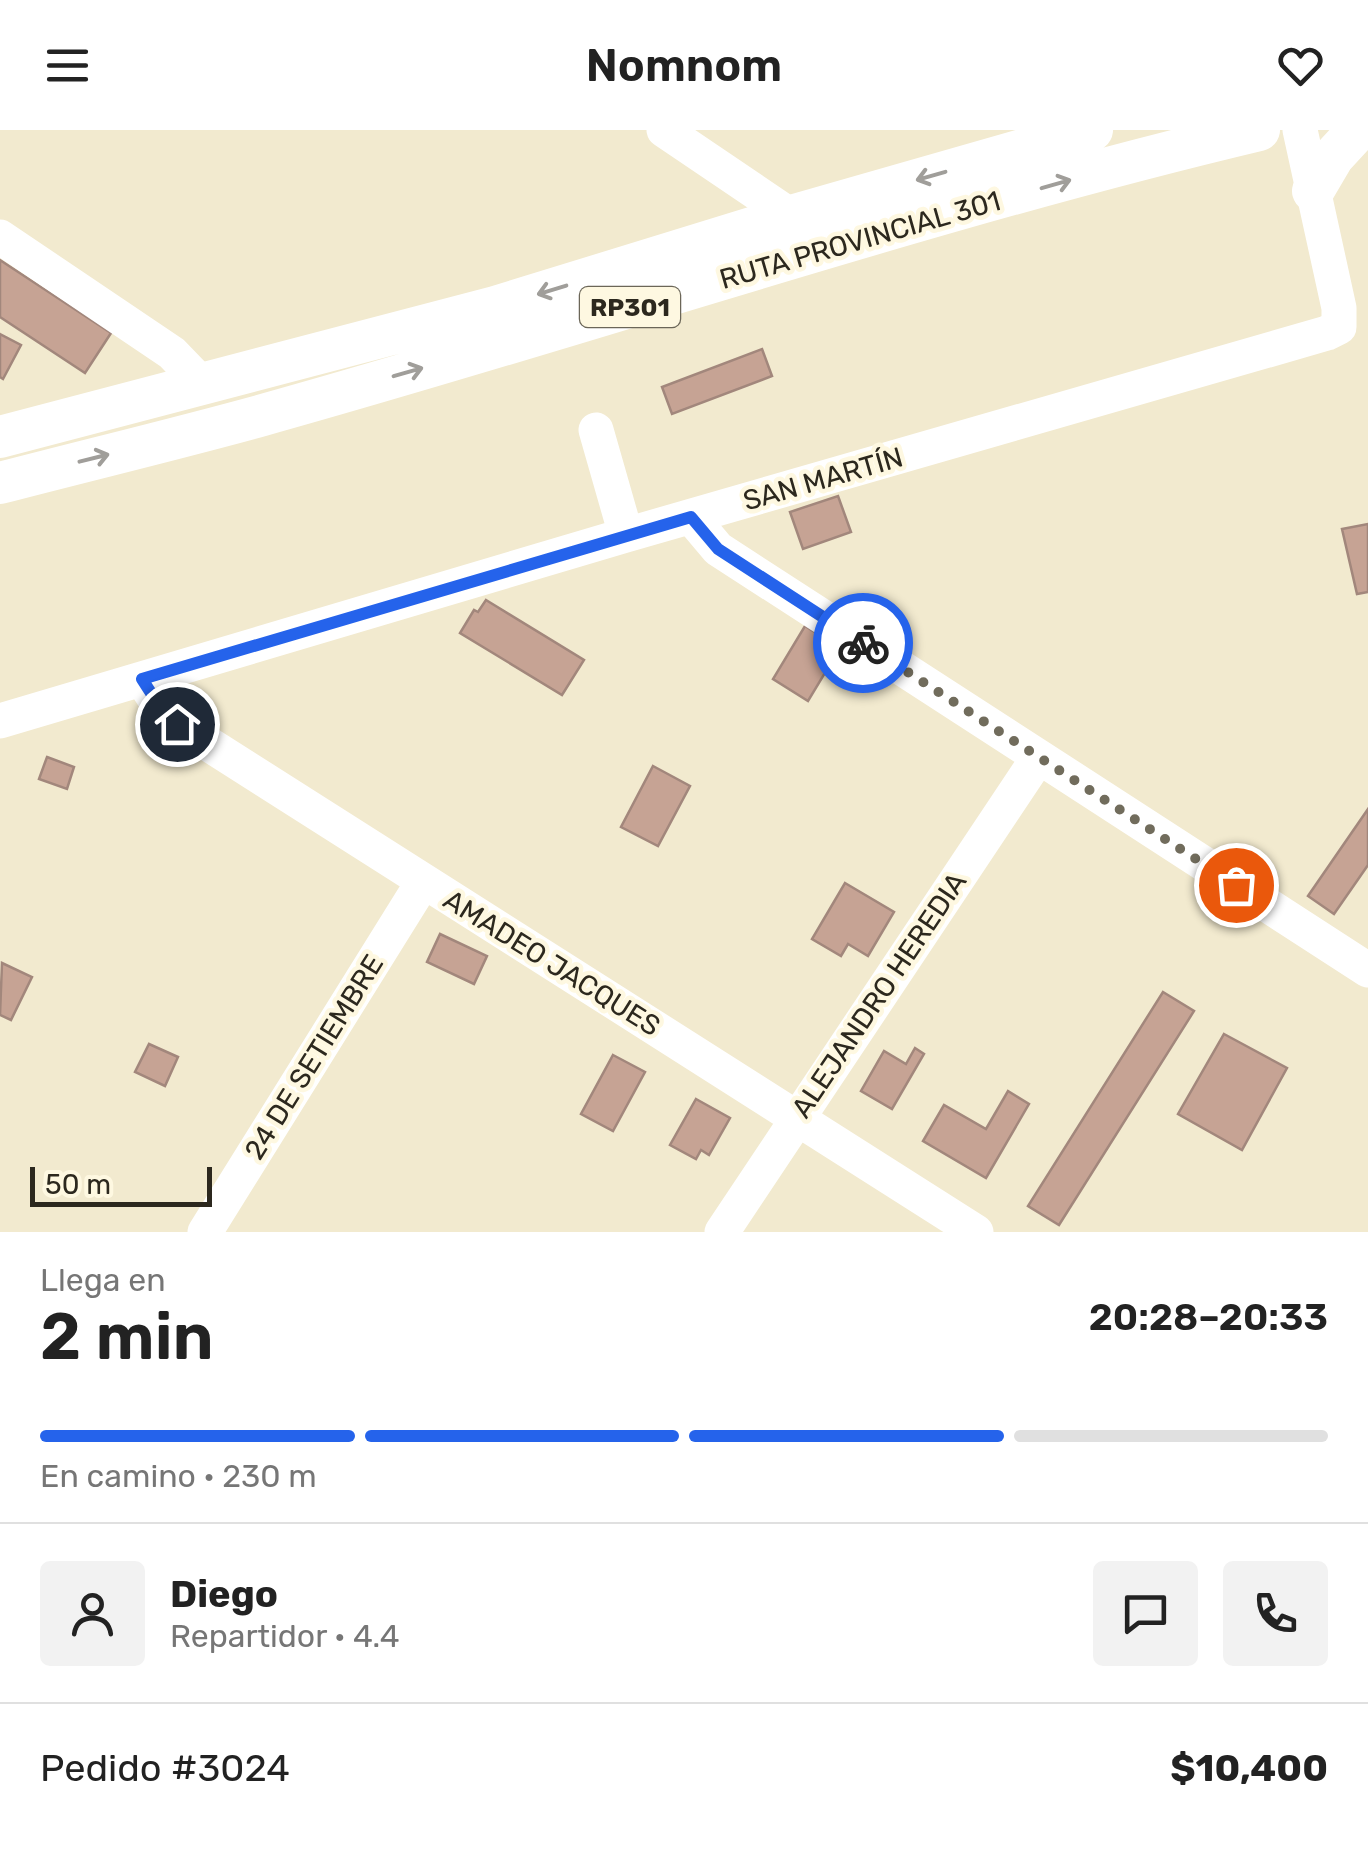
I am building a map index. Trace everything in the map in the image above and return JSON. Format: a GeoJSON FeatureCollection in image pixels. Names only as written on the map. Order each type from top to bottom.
{"type":"FeatureCollection","features":[{"type":"Feature","properties":{"kind":"main road","name":"RUTA PROVINCIAL 301"},"geometry":{"type":"LineString","coordinates":[[0,437],[495,307],[791,216],[1092,130]]}},
{"type":"Feature","properties":{"kind":"main road","name":"RUTA PROVINCIAL 301"},"geometry":{"type":"LineString","coordinates":[[0,483],[263,415],[800,256],[1259,130]]}},
{"type":"Feature","properties":{"kind":"main road"},"geometry":{"type":"LineString","coordinates":[[1313,191],[1334,156],[1358,130]]}},
{"type":"Feature","properties":{"kind":"street"},"geometry":{"type":"LineString","coordinates":[[664,130],[791,216]]}},
{"type":"Feature","properties":{"kind":"street","name":"SAN MARTÍN"},"geometry":{"type":"LineString","coordinates":[[0,721],[1327,333],[1338,327],[1338,308],[1300,130]]}},
{"type":"Feature","properties":{"kind":"street"},"geometry":{"type":"LineString","coordinates":[[0,237],[172,353],[200,382]]}},
{"type":"Feature","properties":{"kind":"street"},"geometry":{"type":"LineString","coordinates":[[596,430],[626,536]]}},
{"type":"Feature","properties":{"kind":"street"},"geometry":{"type":"LineString","coordinates":[[691,517],[718,549],[1368,970]]}},
{"type":"Feature","properties":{"kind":"street","name":"AMADEO JACQUES"},"geometry":{"type":"LineString","coordinates":[[142,679],[177,724],[976,1232]]}},
{"type":"Feature","properties":{"kind":"street","name":"ALEJANDRO HEREDIA"},"geometry":{"type":"LineString","coordinates":[[722,1232],[1038,758]]}},
{"type":"Feature","properties":{"kind":"street","name":"24 DE SETIEMBRE"},"geometry":{"type":"LineString","coordinates":[[205,1232],[424,882]]}},
{"type":"Feature","properties":{"kind":"building"},"geometry":{"type":"Polygon","coordinates":[[[0,260],[111,333],[85,373],[0,317],[0,260]]]}},
{"type":"Feature","properties":{"kind":"building"},"geometry":{"type":"Polygon","coordinates":[[[0,334],[21,345],[3,379],[0,377],[0,334]]]}},
{"type":"Feature","properties":{"kind":"building"},"geometry":{"type":"Polygon","coordinates":[[[762,349],[772,376],[672,414],[662,387],[762,349]]]}},
{"type":"Feature","properties":{"kind":"building"},"geometry":{"type":"Polygon","coordinates":[[[838,496],[851,532],[803,549],[790,512],[838,496]]]}},
{"type":"Feature","properties":{"kind":"building"},"geometry":{"type":"Polygon","coordinates":[[[1368,524],[1368,592],[1357,594],[1342,529],[1368,524]]]}},
{"type":"Feature","properties":{"kind":"building"},"geometry":{"type":"Polygon","coordinates":[[[486,600],[584,660],[562,695],[460,633],[474,610],[478,612],[486,600]]]}},
{"type":"Feature","properties":{"kind":"building"},"geometry":{"type":"Polygon","coordinates":[[[805,626],[840,648],[808,701],[773,679],[805,626]]]}},
{"type":"Feature","properties":{"kind":"building"},"geometry":{"type":"Polygon","coordinates":[[[47,757],[74,767],[67,789],[39,779],[47,757]]]}},
{"type":"Feature","properties":{"kind":"building"},"geometry":{"type":"Polygon","coordinates":[[[653,766],[690,786],[658,846],[621,827],[653,766]]]}},
{"type":"Feature","properties":{"kind":"building"},"geometry":{"type":"Polygon","coordinates":[[[1368,809],[1368,865],[1334,914],[1308,896],[1368,809]]]}},
{"type":"Feature","properties":{"kind":"building"},"geometry":{"type":"Polygon","coordinates":[[[845,883],[894,912],[868,956],[848,944],[841,956],[812,939],[845,883]]]}},
{"type":"Feature","properties":{"kind":"building"},"geometry":{"type":"Polygon","coordinates":[[[440,934],[487,956],[474,984],[427,962],[440,934]]]}},
{"type":"Feature","properties":{"kind":"building"},"geometry":{"type":"Polygon","coordinates":[[[2,963],[32,977],[11,1020],[0,1015],[2,963]]]}},
{"type":"Feature","properties":{"kind":"building"},"geometry":{"type":"Polygon","coordinates":[[[1163,992],[1194,1011],[1059,1225],[1028,1206],[1163,992]]]}},
{"type":"Feature","properties":{"kind":"building"},"geometry":{"type":"Polygon","coordinates":[[[1224,1034],[1287,1068],[1242,1150],[1178,1114],[1224,1034]]]}},
{"type":"Feature","properties":{"kind":"building"},"geometry":{"type":"Polygon","coordinates":[[[149,1044],[178,1057],[165,1086],[135,1072],[149,1044]]]}},
{"type":"Feature","properties":{"kind":"building"},"geometry":{"type":"Polygon","coordinates":[[[915,1048],[924,1054],[892,1109],[861,1091],[884,1051],[906,1064],[915,1048]]]}},
{"type":"Feature","properties":{"kind":"building"},"geometry":{"type":"Polygon","coordinates":[[[613,1055],[645,1072],[613,1131],[581,1114],[613,1055]]]}},
{"type":"Feature","properties":{"kind":"building"},"geometry":{"type":"Polygon","coordinates":[[[1008,1091],[1029,1104],[986,1178],[923,1141],[944,1105],[986,1129],[1008,1091]]]}},
{"type":"Feature","properties":{"kind":"building"},"geometry":{"type":"Polygon","coordinates":[[[696,1099],[730,1118],[709,1155],[701,1150],[696,1159],[670,1145],[696,1099]]]}},
{"type":"Feature","properties":{"kind":"way so far"},"geometry":{"type":"LineString","coordinates":[[863,643],[1236,885]]}},
{"type":"Feature","properties":{"kind":"route"},"geometry":{"type":"LineString","coordinates":[[177,724],[142,679],[691,517],[718,549],[863,643]]}}]}
